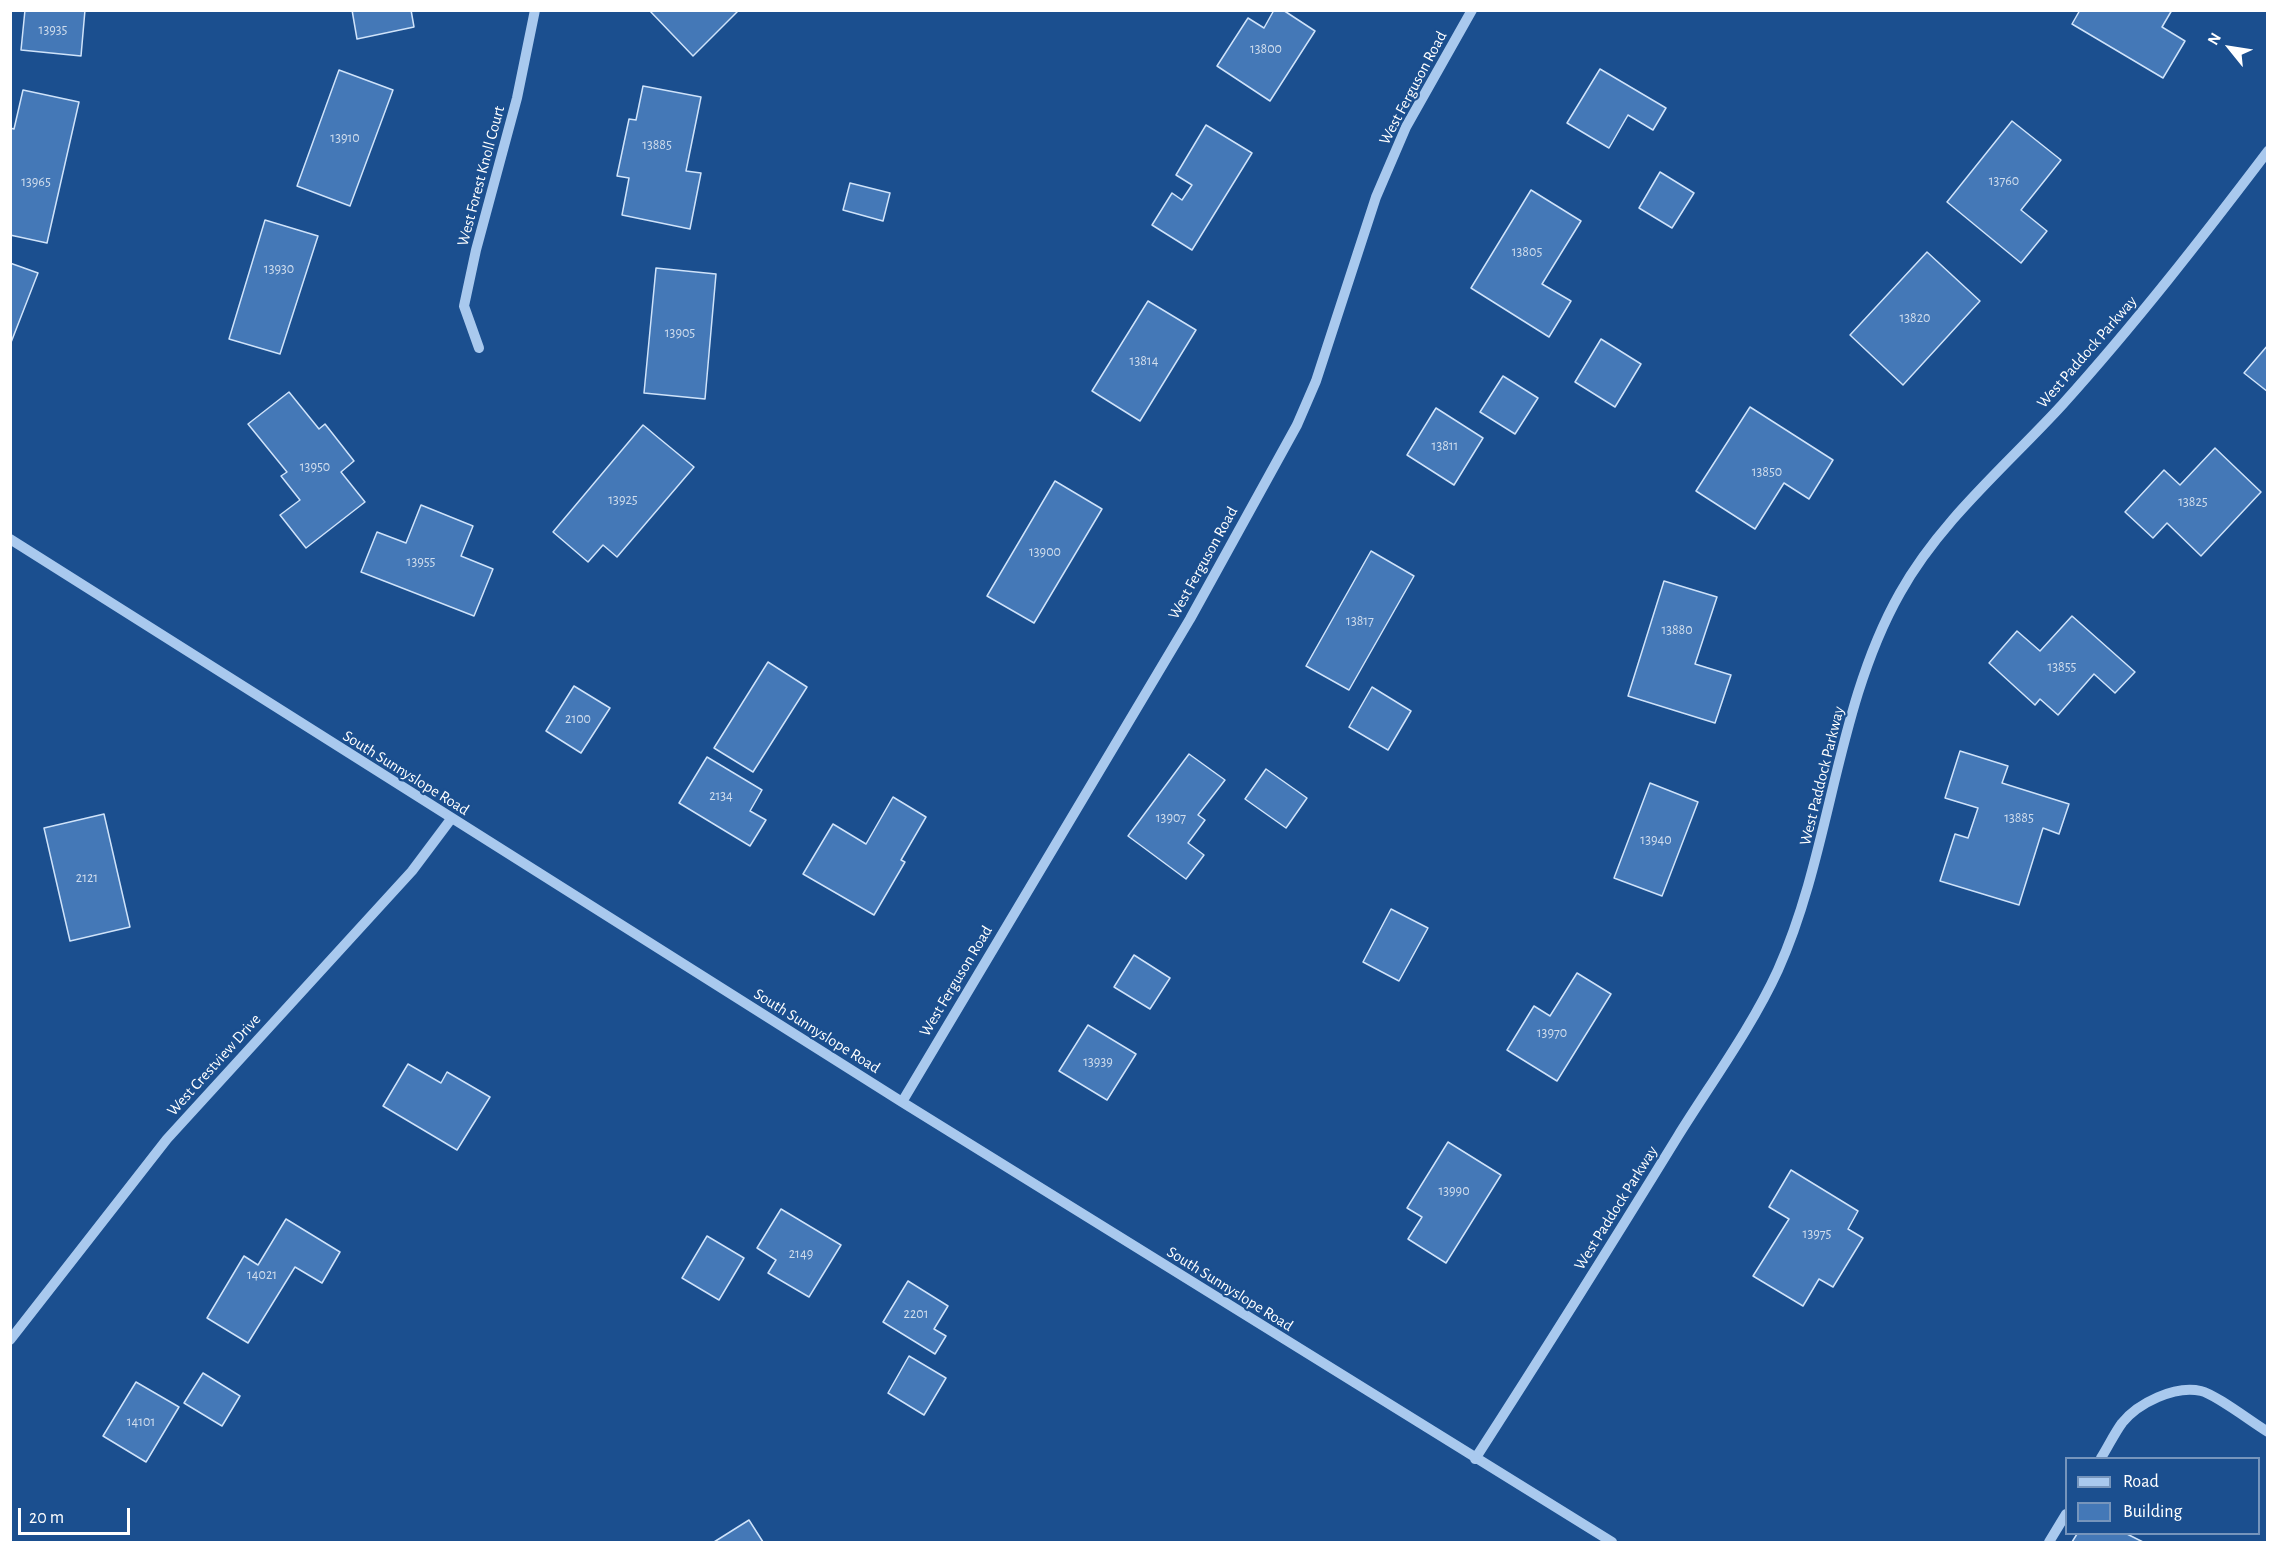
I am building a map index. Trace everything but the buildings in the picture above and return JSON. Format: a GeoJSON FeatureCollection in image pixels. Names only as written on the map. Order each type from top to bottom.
{"type":"FeatureCollection","features":[{"type":"Feature","properties":{"kind":"street","name":"West Forest Knoll Court"},"geometry":{"type":"LineString","coordinates":[[479,348],[464,306],[476,250],[517,98],[535,10]]}},
{"type":"Feature","properties":{"kind":"street","name":"West Ferguson Road"},"geometry":{"type":"LineString","coordinates":[[902,1102],[1190,619],[1297,425],[1316,381],[1376,197],[1406,127],[1472,10]]}},
{"type":"Feature","properties":{"kind":"street","name":"West Paddock Parkway"},"geometry":{"type":"LineString","coordinates":[[1475,1459],[1596,1269],[1778,969],[1822,837],[1858,695],[1879,632],[1902,589],[1938,537],[2063,404],[2190,255],[2268,151]]}},
{"type":"Feature","properties":{"kind":"street","name":"South Sunnyslope Road"},"geometry":{"type":"LineString","coordinates":[[10,539],[902,1102],[1612,1542]]}},
{"type":"Feature","properties":{"kind":"street","name":"West Crestview Drive"},"geometry":{"type":"LineString","coordinates":[[10,1340],[167,1139],[412,871],[451,819]]}},
{"type":"Feature","properties":{"kind":"street"},"geometry":{"type":"LineString","coordinates":[[2102,1457],[2123,1422],[2143,1406],[2166,1394],[2202,1391],[2268,1432]]}},
{"type":"Feature","properties":{"kind":"street"},"geometry":{"type":"LineString","coordinates":[[2049,1542],[2065,1518]]}}]}
